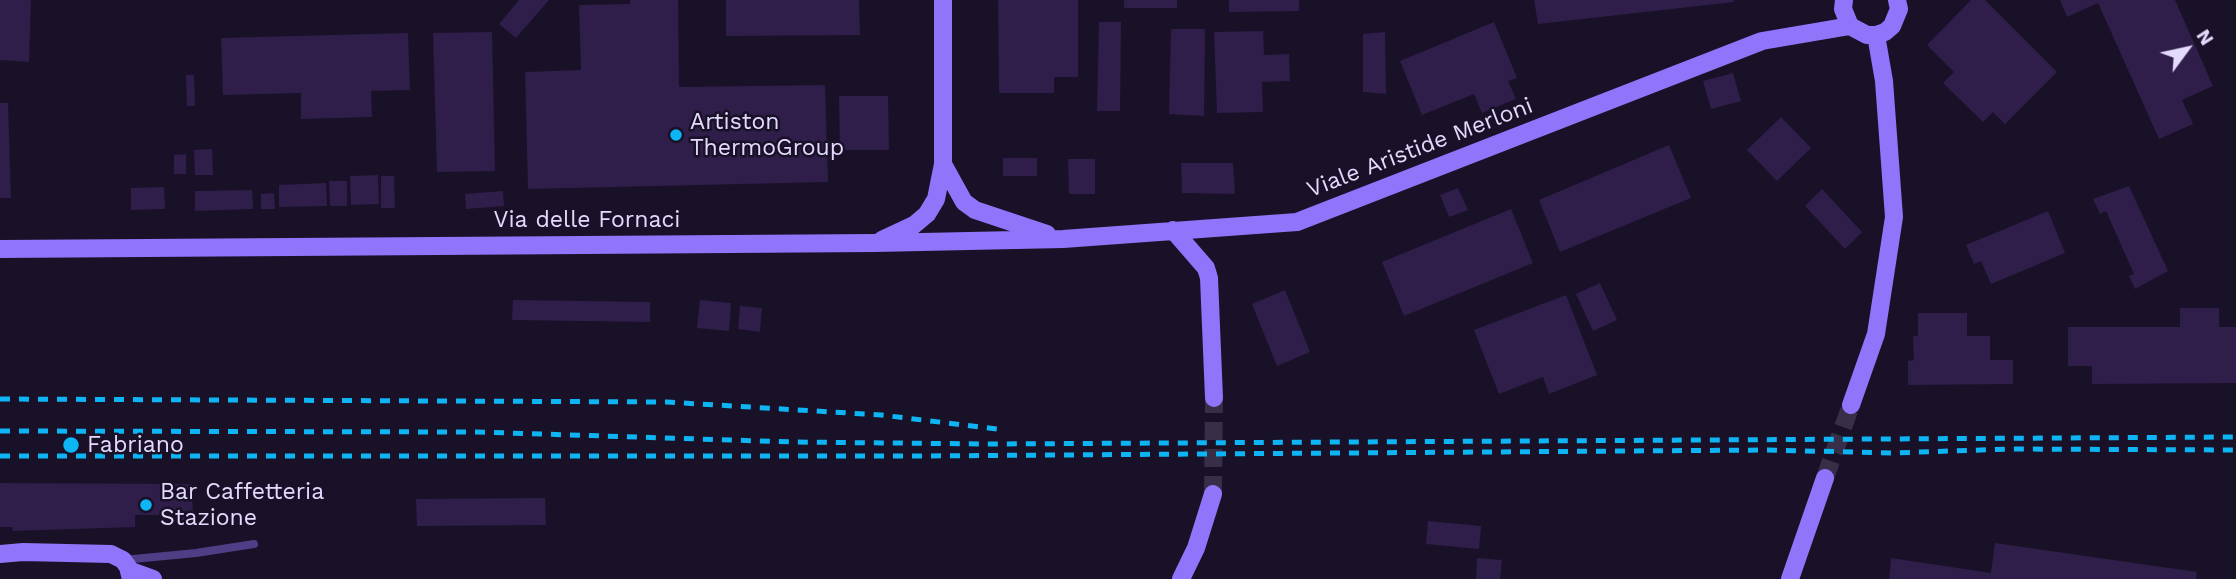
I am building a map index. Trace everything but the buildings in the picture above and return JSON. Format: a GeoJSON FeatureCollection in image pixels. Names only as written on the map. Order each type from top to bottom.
{"type":"FeatureCollection","features":[{"type":"Feature","properties":{"kind":"main road"},"geometry":{"type":"LineString","coordinates":[[876,243],[914,225],[927,214],[936,199],[943,164],[943,0]]}},
{"type":"Feature","properties":{"kind":"main road"},"geometry":{"type":"LineString","coordinates":[[1844,0],[1843,9],[1850,26]]}},
{"type":"Feature","properties":{"kind":"main road"},"geometry":{"type":"LineString","coordinates":[[1851,405],[1876,334],[1894,217],[1884,80],[1876,35],[1885,32],[1897,18],[1897,0]]}},
{"type":"Feature","properties":{"kind":"main road","name":"Viale Aristide Merloni"},"geometry":{"type":"LineString","coordinates":[[1173,230],[1245,228],[1297,222],[1762,41],[1850,26],[1858,32],[1876,35]]}},
{"type":"Feature","properties":{"kind":"main road"},"geometry":{"type":"LineString","coordinates":[[943,164],[964,202],[975,210],[1063,239]]}},
{"type":"Feature","properties":{"kind":"main road"},"geometry":{"type":"LineString","coordinates":[[1173,230],[1206,268],[1209,278],[1214,398]]}},
{"type":"Feature","properties":{"kind":"main road","name":"Via delle Fornaci"},"geometry":{"type":"LineString","coordinates":[[0,249],[876,243],[1063,239],[1173,230]]}},
{"type":"Feature","properties":{"kind":"main road"},"geometry":{"type":"LineString","coordinates":[[1790,579],[1825,478]]}},
{"type":"Feature","properties":{"kind":"main road"},"geometry":{"type":"LineString","coordinates":[[1181,579],[1196,548],[1213,494]]}},
{"type":"Feature","properties":{"kind":"main road"},"geometry":{"type":"LineString","coordinates":[[0,554],[111,554],[128,570],[153,579]]}},
{"type":"Feature","properties":{"kind":"lane"},"geometry":{"type":"LineString","coordinates":[[128,570],[196,553],[254,544]]}},
{"type":"Feature","properties":{"kind":"tunnel"},"geometry":{"type":"LineString","coordinates":[[1213,494],[1214,398]]}},
{"type":"Feature","properties":{"kind":"tunnel"},"geometry":{"type":"LineString","coordinates":[[1825,478],[1851,405]]}},
{"type":"Feature","properties":{"kind":"railway"},"geometry":{"type":"LineString","coordinates":[[0,399],[667,402],[881,415],[997,429]]}},
{"type":"Feature","properties":{"kind":"railway"},"geometry":{"type":"LineString","coordinates":[[0,431],[477,432],[793,442],[990,444],[2236,437]]}},
{"type":"Feature","properties":{"kind":"railway"},"geometry":{"type":"LineString","coordinates":[[0,456],[917,456],[1767,450],[1893,453],[2010,449],[2236,450]]}},
{"type":"Feature","properties":{"kind":"place","name":"Artiston ThermoGroup"},"geometry":{"type":"Point","coordinates":[676,135]}},
{"type":"Feature","properties":{"kind":"place","name":"Fabriano"},"geometry":{"type":"Point","coordinates":[71,445]}},
{"type":"Feature","properties":{"kind":"place","name":"Bar Caffetteria Stazione"},"geometry":{"type":"Point","coordinates":[146,505]}}]}
